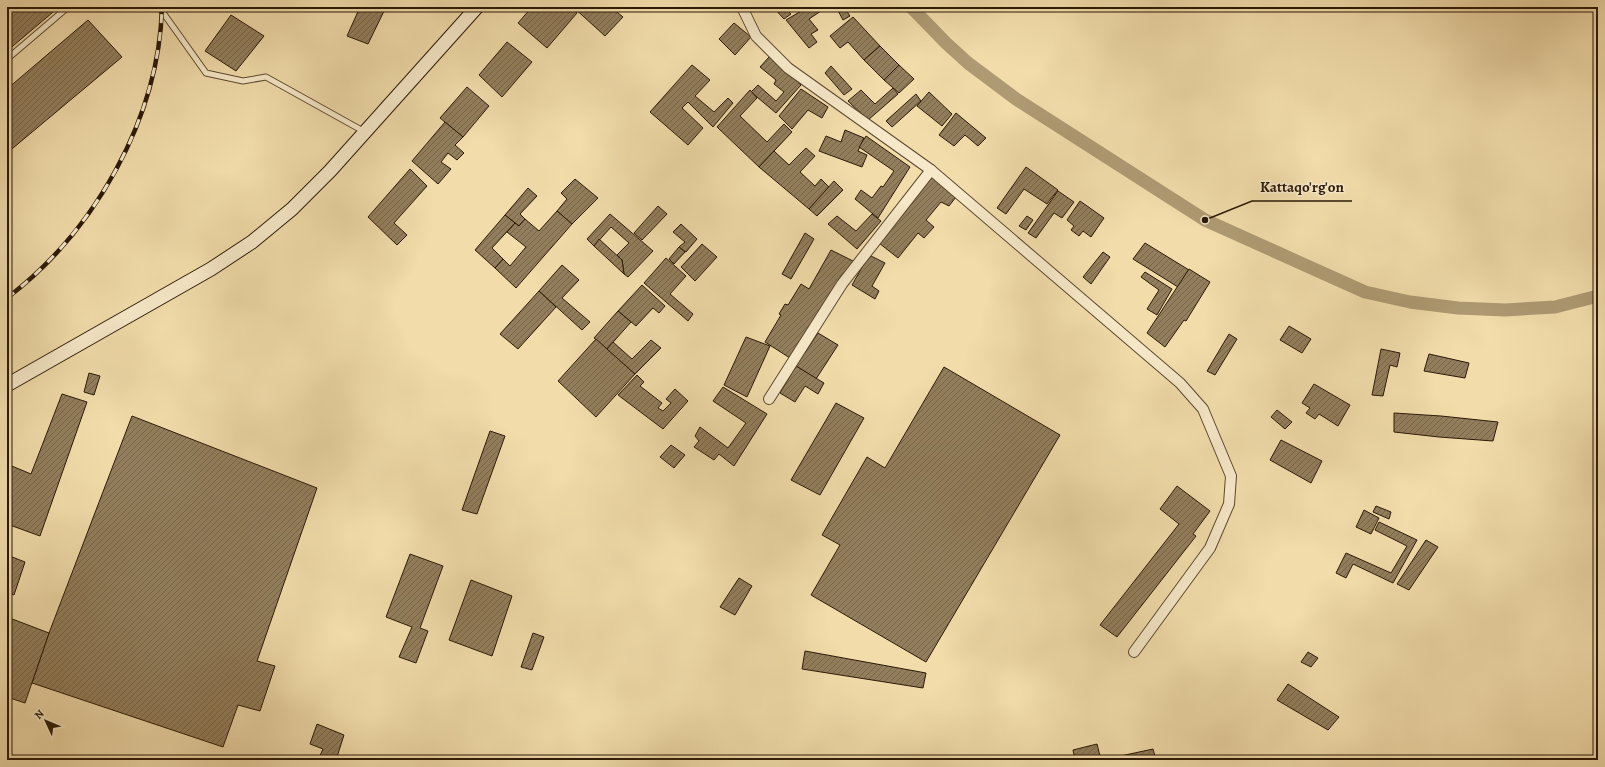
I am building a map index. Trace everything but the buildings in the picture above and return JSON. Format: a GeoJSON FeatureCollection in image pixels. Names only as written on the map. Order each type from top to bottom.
{"type":"FeatureCollection","features":[{"type":"Feature","properties":{"kind":"main road"},"geometry":{"type":"LineString","coordinates":[[7,385],[211,269],[252,242],[292,209],[330,171],[477,7]]}},
{"type":"Feature","properties":{"kind":"street"},"geometry":{"type":"LineString","coordinates":[[742,7],[756,36],[788,68],[931,170],[1180,383],[1203,409],[1231,476],[1229,504],[1210,548],[1134,652]]}},
{"type":"Feature","properties":{"kind":"street"},"geometry":{"type":"LineString","coordinates":[[769,399],[842,284],[931,170]]}},
{"type":"Feature","properties":{"kind":"lane"},"geometry":{"type":"LineString","coordinates":[[7,59],[68,7]]}},
{"type":"Feature","properties":{"kind":"lane"},"geometry":{"type":"LineString","coordinates":[[159,7],[206,73],[243,82],[266,77],[366,132]]}},
{"type":"Feature","properties":{"kind":"waterway"},"geometry":{"type":"LineString","coordinates":[[911,7],[968,63],[1016,99],[1205,220],[1365,292],[1410,302],[1458,308],[1505,310],[1555,307],[1598,296]]}},
{"type":"Feature","properties":{"kind":"railway"},"geometry":{"type":"LineString","coordinates":[[7,298],[39,271],[68,240],[94,206],[116,169],[135,130],[149,90],[158,49],[162,7]]}},
{"type":"Feature","properties":{"kind":"place","name":"Kattaqo'rg'on"},"geometry":{"type":"Point","coordinates":[1205,220]}}]}
